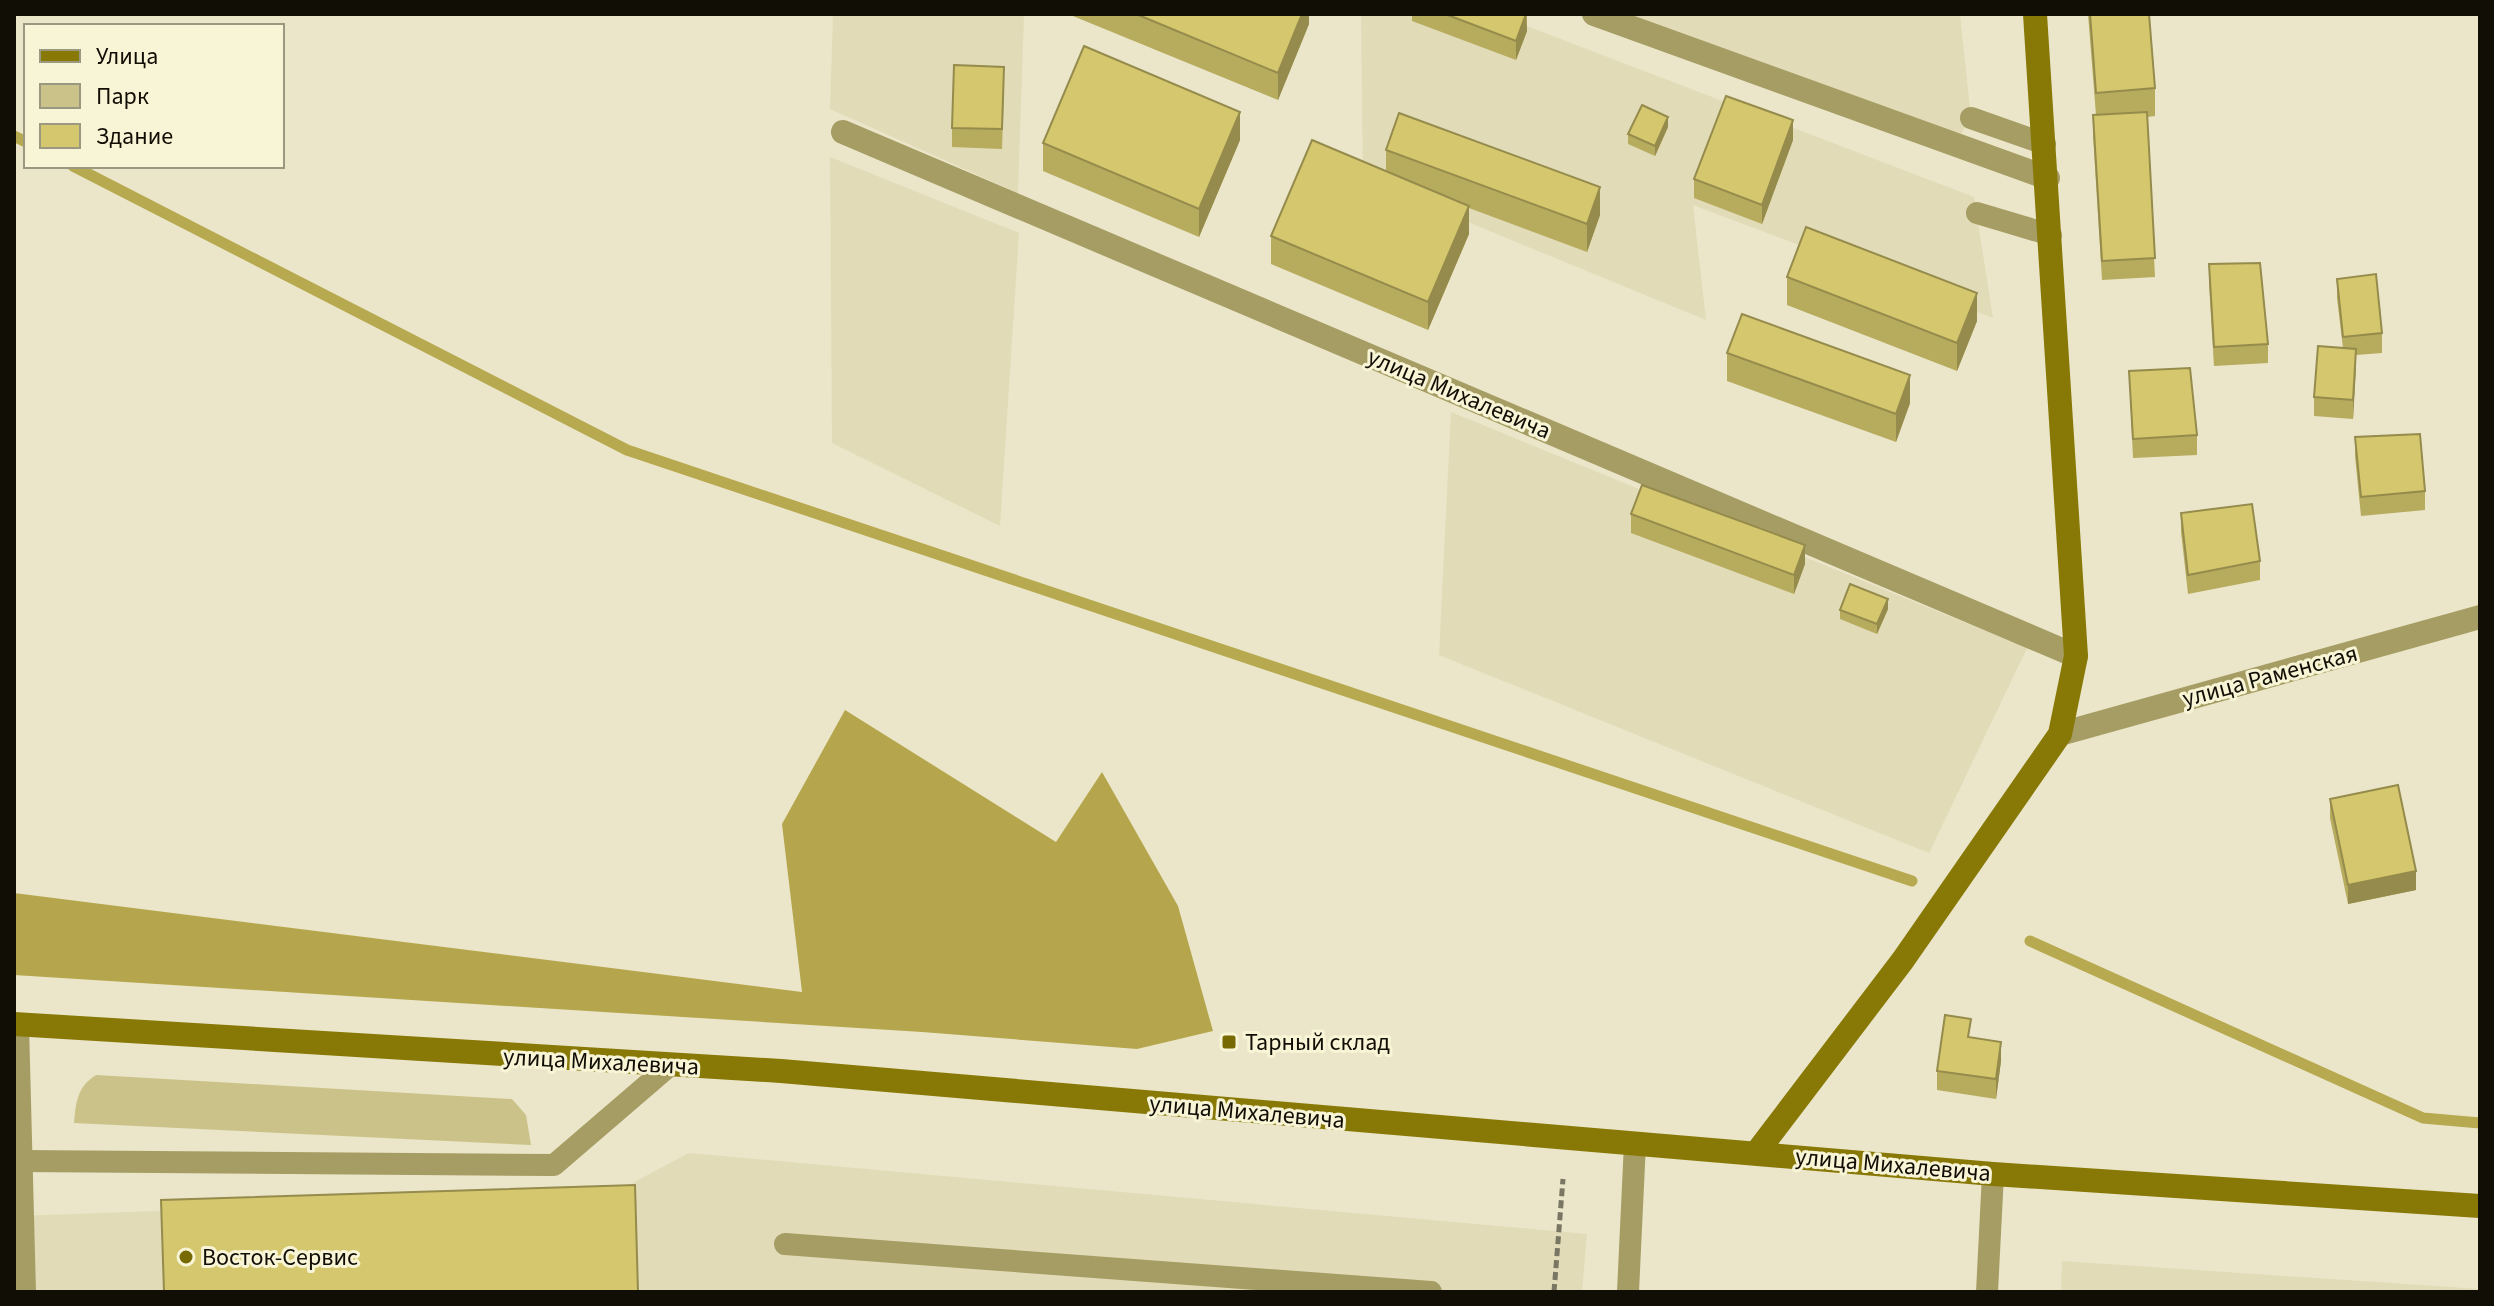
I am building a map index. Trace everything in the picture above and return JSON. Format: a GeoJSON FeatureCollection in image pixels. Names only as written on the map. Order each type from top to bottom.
{"type":"FeatureCollection","features":[{"type":"Feature","properties":{"kind":"street"},"geometry":{"type":"LineString","coordinates":[[1594,14],[2048,178]]}},
{"type":"Feature","properties":{"kind":"street"},"geometry":{"type":"LineString","coordinates":[[1757,1152],[1903,960],[2060,734],[2076,656],[2048,178],[2035,14]]}},
{"type":"Feature","properties":{"kind":"street","name":"улица Михалевича"},"geometry":{"type":"LineString","coordinates":[[843,132],[2076,656]]}},
{"type":"Feature","properties":{"kind":"street","name":"улица Раменская"},"geometry":{"type":"LineString","coordinates":[[2060,734],[2480,617]]}},
{"type":"Feature","properties":{"kind":"street","name":"улица Михалевича"},"geometry":{"type":"LineString","coordinates":[[16,1024],[668,1067],[781,1071],[1993,1174],[2480,1206]]}},
{"type":"Feature","properties":{"kind":"lane"},"geometry":{"type":"LineString","coordinates":[[1971,118],[2045,144]]}},
{"type":"Feature","properties":{"kind":"lane"},"geometry":{"type":"LineString","coordinates":[[1977,213],[2051,235]]}},
{"type":"Feature","properties":{"kind":"lane"},"geometry":{"type":"LineString","coordinates":[[16,1024],[25,1292]]}},
{"type":"Feature","properties":{"kind":"lane"},"geometry":{"type":"LineString","coordinates":[[21,1161],[554,1165],[668,1067]]}},
{"type":"Feature","properties":{"kind":"lane"},"geometry":{"type":"LineString","coordinates":[[1628,1292],[1635,1143]]}},
{"type":"Feature","properties":{"kind":"lane"},"geometry":{"type":"LineString","coordinates":[[1987,1292],[1993,1174]]}},
{"type":"Feature","properties":{"kind":"lane"},"geometry":{"type":"LineString","coordinates":[[785,1244],[1431,1292]]}},
{"type":"Feature","properties":{"kind":"path"},"geometry":{"type":"LineString","coordinates":[[1554,1292],[1563,1179]]}},
{"type":"Feature","properties":{"kind":"shaded area"},"geometry":{"type":"Polygon","coordinates":[[[833,14],[1024,14],[1018,193],[830,109],[833,14]]]}},
{"type":"Feature","properties":{"kind":"shaded area"},"geometry":{"type":"Polygon","coordinates":[[[1361,14],[1495,14],[1974,197],[1993,318],[1693,205],[1706,320],[1363,179],[1361,14]]]}},
{"type":"Feature","properties":{"kind":"shaded area"},"geometry":{"type":"Polygon","coordinates":[[[1630,14],[1960,14],[1971,118],[1956,142],[1630,14]]]}},
{"type":"Feature","properties":{"kind":"shaded area"},"geometry":{"type":"Polygon","coordinates":[[[830,157],[1019,233],[1000,526],[832,443],[830,157]]]}},
{"type":"Feature","properties":{"kind":"shaded area"},"geometry":{"type":"Polygon","coordinates":[[[1451,412],[2027,648],[1929,853],[1439,655],[1451,412]]]}},
{"type":"Feature","properties":{"kind":"shaded area"},"geometry":{"type":"Polygon","coordinates":[[[845,710],[1056,842],[1102,772],[1178,906],[1213,1031],[1137,1049],[922,1032],[14,975],[14,893],[802,992],[782,824],[845,710]]]}},
{"type":"Feature","properties":{"kind":"shaded area"},"geometry":{"type":"Polygon","coordinates":[[[689,1153],[1587,1234],[1582,1292],[14,1292],[14,1216],[610,1195],[689,1153]]]}},
{"type":"Feature","properties":{"kind":"shaded area"},"geometry":{"type":"Polygon","coordinates":[[[2062,1261],[2480,1289],[2480,1292],[2061,1292],[2062,1261]]]}},
{"type":"Feature","properties":{"kind":"green space"},"geometry":{"type":"Polygon","coordinates":[[[96,1075],[512,1099],[526,1115],[531,1145],[74,1123],[81,1090],[96,1075]]]}},
{"type":"Feature","properties":{"kind":"building"},"geometry":{"type":"Polygon","coordinates":[[[1136,14],[1302,14],[1278,73],[1136,14]]]}},
{"type":"Feature","properties":{"kind":"building"},"geometry":{"type":"Polygon","coordinates":[[[1445,14],[1526,14],[1516,41],[1445,14]]]}},
{"type":"Feature","properties":{"kind":"building"},"geometry":{"type":"Polygon","coordinates":[[[2090,14],[2149,14],[2155,88],[2096,93],[2090,14]]]}},
{"type":"Feature","properties":{"kind":"building"},"geometry":{"type":"Polygon","coordinates":[[[1084,46],[1240,112],[1199,209],[1043,143],[1084,46]]]}},
{"type":"Feature","properties":{"kind":"building"},"geometry":{"type":"Polygon","coordinates":[[[954,65],[1004,67],[1002,129],[952,128],[954,65]]]}},
{"type":"Feature","properties":{"kind":"building"},"geometry":{"type":"Polygon","coordinates":[[[1726,96],[1793,120],[1762,205],[1694,179],[1726,96]]]}},
{"type":"Feature","properties":{"kind":"building"},"geometry":{"type":"Polygon","coordinates":[[[1642,105],[1668,117],[1655,146],[1628,134],[1642,105]]]}},
{"type":"Feature","properties":{"kind":"building"},"geometry":{"type":"Polygon","coordinates":[[[2147,112],[2155,258],[2102,261],[2093,115],[2147,112]]]}},
{"type":"Feature","properties":{"kind":"building"},"geometry":{"type":"Polygon","coordinates":[[[1399,113],[1600,187],[1587,224],[1386,150],[1399,113]]]}},
{"type":"Feature","properties":{"kind":"building"},"geometry":{"type":"Polygon","coordinates":[[[1312,140],[1469,206],[1428,302],[1271,236],[1312,140]]]}},
{"type":"Feature","properties":{"kind":"building"},"geometry":{"type":"Polygon","coordinates":[[[1806,227],[1977,293],[1957,343],[1787,277],[1806,227]]]}},
{"type":"Feature","properties":{"kind":"building"},"geometry":{"type":"Polygon","coordinates":[[[2260,263],[2268,344],[2214,347],[2209,264],[2260,263]]]}},
{"type":"Feature","properties":{"kind":"building"},"geometry":{"type":"Polygon","coordinates":[[[2376,274],[2382,333],[2343,337],[2337,279],[2376,274]]]}},
{"type":"Feature","properties":{"kind":"building"},"geometry":{"type":"Polygon","coordinates":[[[1742,314],[1910,375],[1896,414],[1727,353],[1742,314]]]}},
{"type":"Feature","properties":{"kind":"building"},"geometry":{"type":"Polygon","coordinates":[[[2318,346],[2356,349],[2353,400],[2314,397],[2318,346]]]}},
{"type":"Feature","properties":{"kind":"building"},"geometry":{"type":"Polygon","coordinates":[[[2190,368],[2197,435],[2133,439],[2129,371],[2190,368]]]}},
{"type":"Feature","properties":{"kind":"building"},"geometry":{"type":"Polygon","coordinates":[[[2420,434],[2425,491],[2361,497],[2355,437],[2420,434]]]}},
{"type":"Feature","properties":{"kind":"building"},"geometry":{"type":"Polygon","coordinates":[[[1642,485],[1805,545],[1794,575],[1631,514],[1642,485]]]}},
{"type":"Feature","properties":{"kind":"building"},"geometry":{"type":"Polygon","coordinates":[[[2252,504],[2260,561],[2188,575],[2181,513],[2252,504]]]}},
{"type":"Feature","properties":{"kind":"building"},"geometry":{"type":"Polygon","coordinates":[[[1850,584],[1888,599],[1877,624],[1840,610],[1850,584]]]}},
{"type":"Feature","properties":{"kind":"building"},"geometry":{"type":"Polygon","coordinates":[[[2398,785],[2416,871],[2348,885],[2330,799],[2398,785]]]}},
{"type":"Feature","properties":{"kind":"building"},"geometry":{"type":"Polygon","coordinates":[[[1945,1015],[1971,1019],[1968,1037],[2001,1042],[1996,1079],[1937,1071],[1945,1015]]]}},
{"type":"Feature","properties":{"kind":"building"},"geometry":{"type":"Polygon","coordinates":[[[635,1185],[638,1292],[164,1292],[161,1200],[635,1185]]]}},
{"type":"Feature","properties":{"kind":"waterway"},"geometry":{"type":"LineString","coordinates":[[14,136],[24,141]]}},
{"type":"Feature","properties":{"kind":"waterway"},"geometry":{"type":"LineString","coordinates":[[77,168],[627,450],[1912,881]]}},
{"type":"Feature","properties":{"kind":"waterway"},"geometry":{"type":"LineString","coordinates":[[2030,941],[2423,1118],[2480,1123]]}},
{"type":"Feature","properties":{"kind":"place","name":"Тарный склад"},"geometry":{"type":"Point","coordinates":[1229,1042]}},
{"type":"Feature","properties":{"kind":"place","name":"Восток-Сервис"},"geometry":{"type":"Point","coordinates":[186,1257]}}]}
